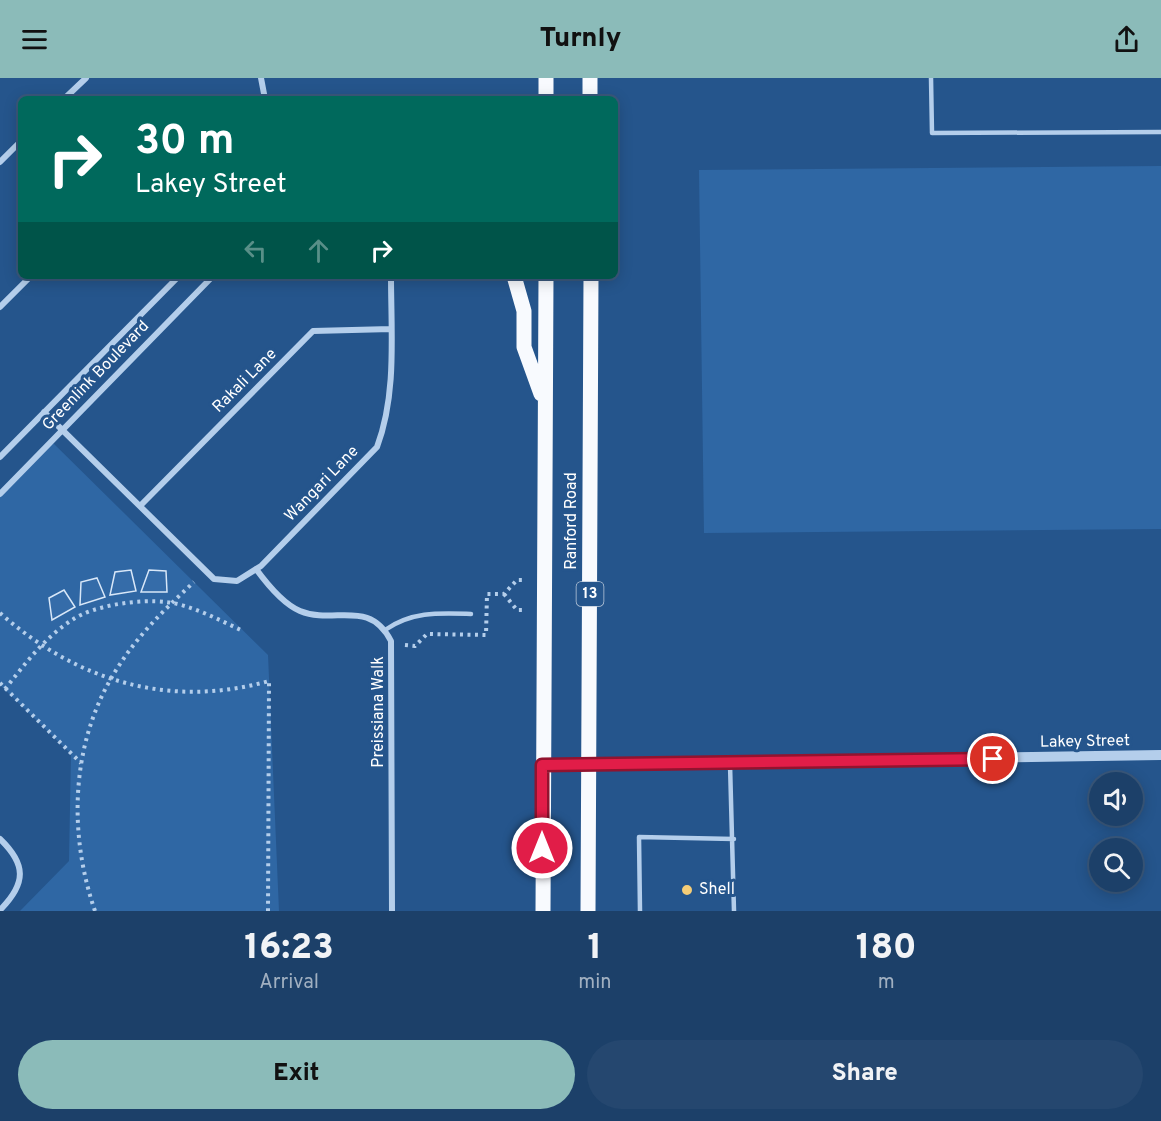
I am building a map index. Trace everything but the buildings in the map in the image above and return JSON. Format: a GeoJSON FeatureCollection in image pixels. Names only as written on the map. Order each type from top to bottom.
{"type":"FeatureCollection","features":[{"type":"Feature","properties":{"kind":"main road"},"geometry":{"type":"LineString","coordinates":[[546,78],[546,96]]}},
{"type":"Feature","properties":{"kind":"main road"},"geometry":{"type":"LineString","coordinates":[[590,78],[590,96]]}},
{"type":"Feature","properties":{"kind":"main road"},"geometry":{"type":"LineString","coordinates":[[515,279],[524,311],[524,347],[545,406]]}},
{"type":"Feature","properties":{"kind":"main road","name":"Ranford Road"},"geometry":{"type":"LineString","coordinates":[[543,911],[546,279]]}},
{"type":"Feature","properties":{"kind":"main road","name":"Ranford Road"},"geometry":{"type":"LineString","coordinates":[[588,911],[591,279]]}},
{"type":"Feature","properties":{"kind":"street"},"geometry":{"type":"LineString","coordinates":[[67,96],[86,78]]}},
{"type":"Feature","properties":{"kind":"street"},"geometry":{"type":"LineString","coordinates":[[261,78],[264,96]]}},
{"type":"Feature","properties":{"kind":"street"},"geometry":{"type":"LineString","coordinates":[[0,162],[18,144]]}},
{"type":"Feature","properties":{"kind":"street"},"geometry":{"type":"LineString","coordinates":[[0,306],[27,279]]}},
{"type":"Feature","properties":{"kind":"street","name":"Greenlink Boulevard"},"geometry":{"type":"LineString","coordinates":[[0,457],[176,279]]}},
{"type":"Feature","properties":{"kind":"street","name":"Greenlink Boulevard"},"geometry":{"type":"LineString","coordinates":[[0,494],[210,279]]}},
{"type":"Feature","properties":{"kind":"street","name":"Wangari Lane"},"geometry":{"type":"LineString","coordinates":[[140,506],[214,579],[237,581],[256,569],[377,447],[385,425],[389,397],[391,279]]}},
{"type":"Feature","properties":{"kind":"street","name":"Rakali Lane"},"geometry":{"type":"LineString","coordinates":[[140,506],[313,331],[391,329]]}},
{"type":"Feature","properties":{"kind":"street"},"geometry":{"type":"LineString","coordinates":[[44,412],[140,506]]}},
{"type":"Feature","properties":{"kind":"street"},"geometry":{"type":"LineString","coordinates":[[256,569],[285,600],[299,611],[316,614],[355,614],[372,619],[385,630]]}},
{"type":"Feature","properties":{"kind":"street","name":"Preissiana Walk"},"geometry":{"type":"LineString","coordinates":[[385,630],[392,645],[392,911]]}},
{"type":"Feature","properties":{"kind":"street","name":"Lakey Street"},"geometry":{"type":"LineString","coordinates":[[542,765],[730,764],[1161,755]]}},
{"type":"Feature","properties":{"kind":"street"},"geometry":{"type":"LineString","coordinates":[[0,838],[16,855],[20,867],[18,882],[0,910]]}},
{"type":"Feature","properties":{"kind":"lane"},"geometry":{"type":"LineString","coordinates":[[931,78],[932,133],[1161,132]]}},
{"type":"Feature","properties":{"kind":"lane"},"geometry":{"type":"LineString","coordinates":[[385,630],[395,623],[422,613],[471,614]]}},
{"type":"Feature","properties":{"kind":"lane"},"geometry":{"type":"LineString","coordinates":[[730,764],[734,839],[734,911]]}},
{"type":"Feature","properties":{"kind":"lane"},"geometry":{"type":"LineString","coordinates":[[640,911],[639,837],[734,839]]}},
{"type":"Feature","properties":{"kind":"path"},"geometry":{"type":"LineString","coordinates":[[95,911],[81,865],[77,835],[77,795],[81,764],[92,722],[111,679],[141,636],[194,582]]}},
{"type":"Feature","properties":{"kind":"path"},"geometry":{"type":"LineString","coordinates":[[504,594],[517,610],[525,610]]}},
{"type":"Feature","properties":{"kind":"path"},"geometry":{"type":"LineString","coordinates":[[5,689],[42,645],[73,618],[115,605],[171,604],[210,615],[243,631]]}},
{"type":"Feature","properties":{"kind":"path"},"geometry":{"type":"LineString","coordinates":[[0,613],[42,645],[78,666],[136,687],[178,693],[214,691],[269,681],[268,911]]}},
{"type":"Feature","properties":{"kind":"path"},"geometry":{"type":"LineString","coordinates":[[0,683],[81,764]]}},
{"type":"Feature","properties":{"kind":"shaded area"},"geometry":{"type":"Polygon","coordinates":[[[1161,166],[1161,529],[704,533],[699,170],[1161,166]]]}},
{"type":"Feature","properties":{"kind":"shaded area"},"geometry":{"type":"Polygon","coordinates":[[[51,441],[268,655],[279,911],[20,911],[69,861],[71,754],[0,685],[0,493],[51,441]]]}},
{"type":"Feature","properties":{"kind":"place","name":"Shell"},"geometry":{"type":"Point","coordinates":[687,890]}},
{"type":"Feature","properties":{"kind":"route"},"geometry":{"type":"LineString","coordinates":[[542,848],[542,765],[993,759]]}}]}
